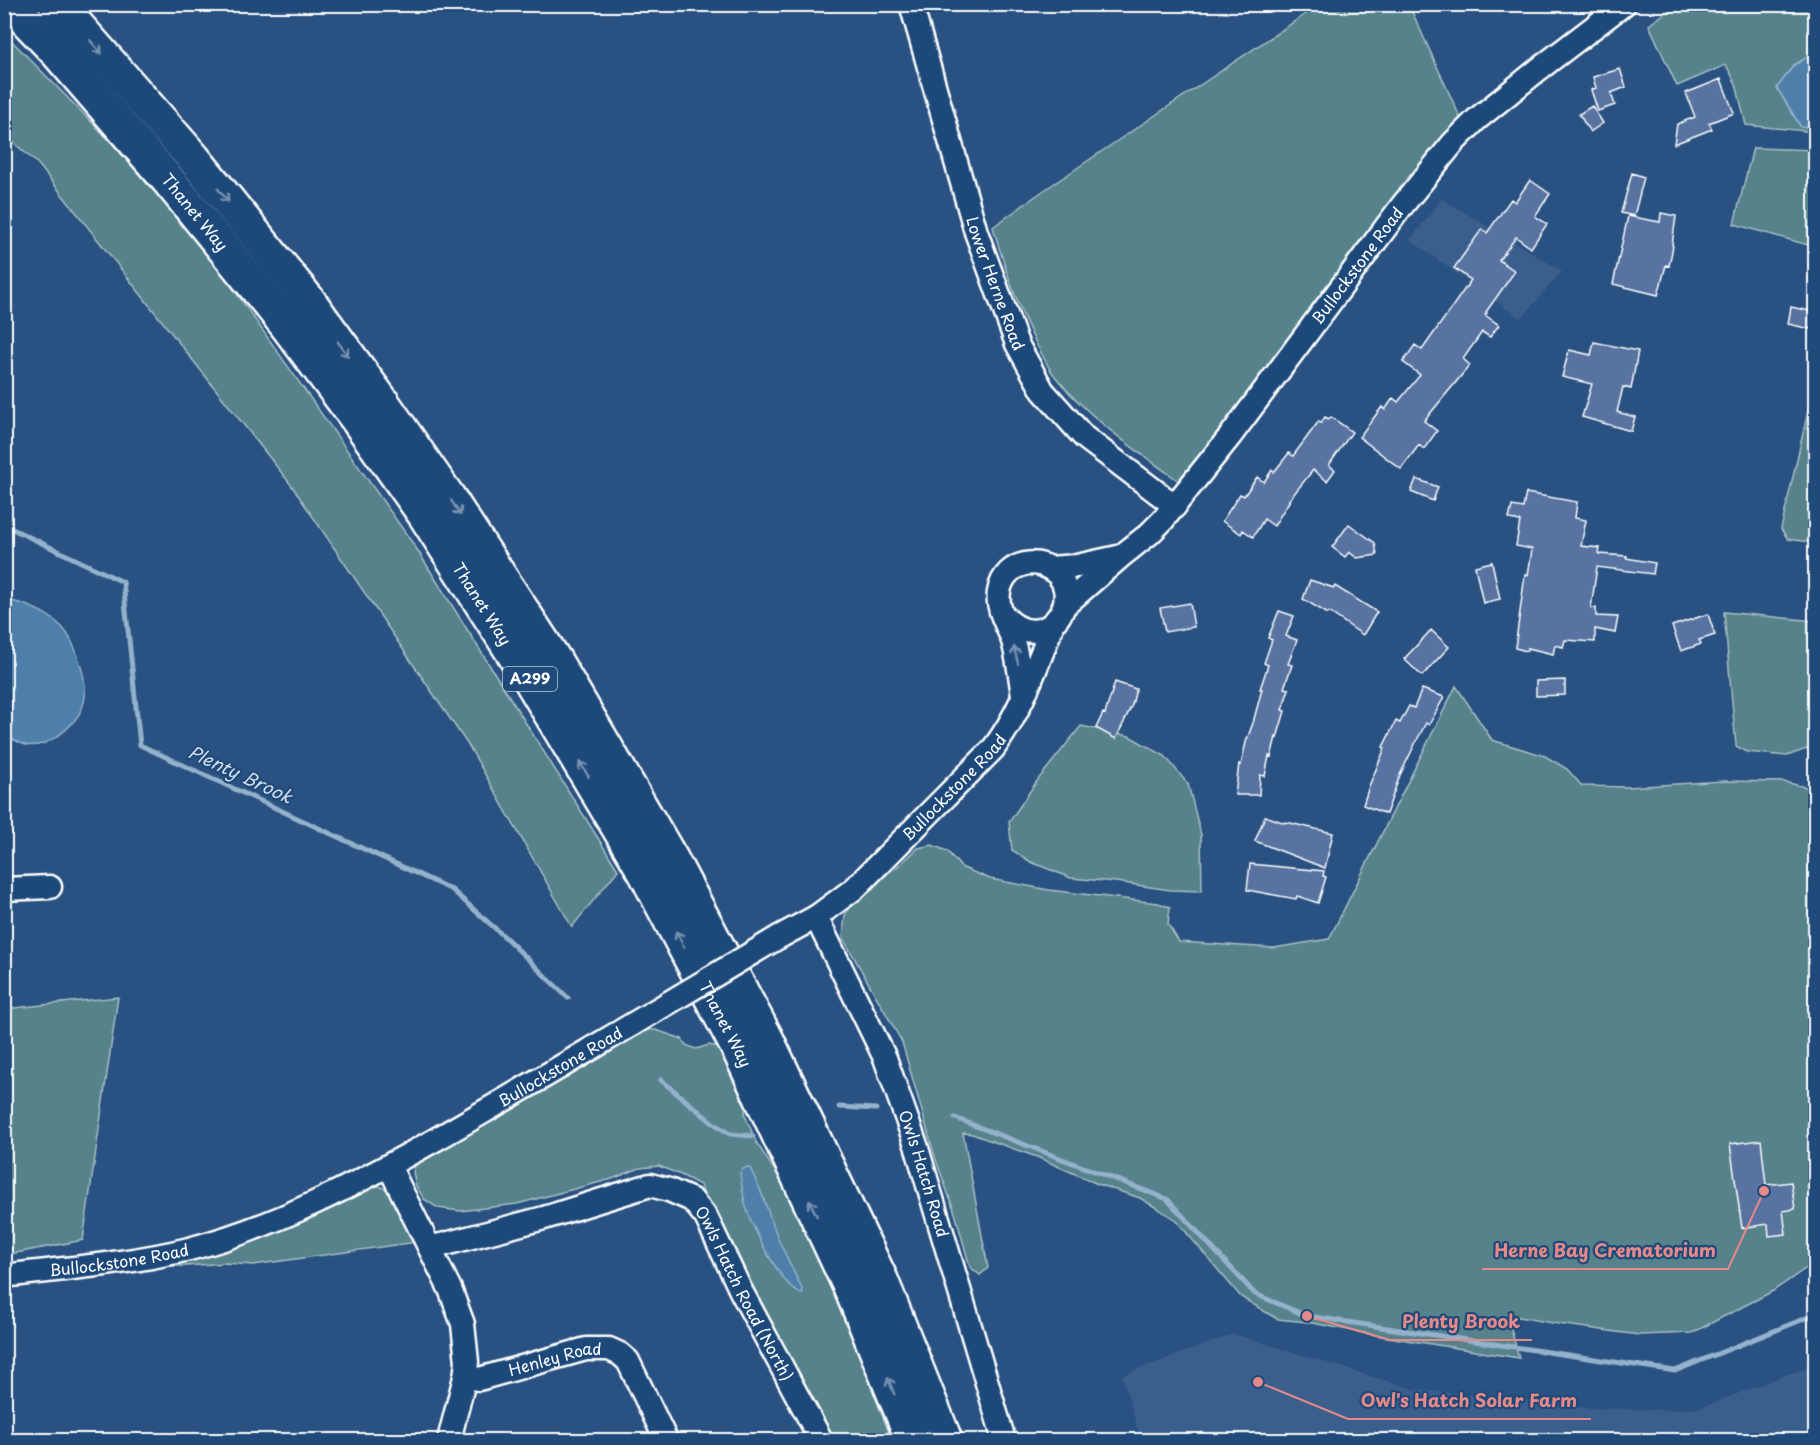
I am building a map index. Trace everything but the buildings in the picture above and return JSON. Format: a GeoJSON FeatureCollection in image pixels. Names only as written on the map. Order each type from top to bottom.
{"type":"FeatureCollection","features":[{"type":"Feature","properties":{"kind":"highway","name":"Thanet Way"},"geometry":{"type":"LineString","coordinates":[[11,4],[57,52],[170,182],[285,323],[425,515],[530,678],[645,872],[740,1053],[852,1291],[913,1440]]}},
{"type":"Feature","properties":{"kind":"highway","name":"Thanet Way"},"geometry":{"type":"LineString","coordinates":[[57,4],[194,159],[308,300],[448,496],[555,661],[670,857],[766,1038],[881,1280],[945,1440]]}},
{"type":"Feature","properties":{"kind":"street","name":"Lower Herne Road"},"geometry":{"type":"LineString","coordinates":[[911,4],[975,232],[1017,344],[1043,391],[1084,437],[1175,506]]}},
{"type":"Feature","properties":{"kind":"street","name":"Bullockstone Road"},"geometry":{"type":"LineString","coordinates":[[1003,615],[1011,624],[1021,629],[1032,631],[1043,629],[1120,557],[1149,534],[1175,506],[1231,435],[1401,207],[1453,143],[1478,119],[1539,69],[1624,4]]}},
{"type":"Feature","properties":{"kind":"street","name":"Bullockstone Road"},"geometry":{"type":"LineString","coordinates":[[1023,696],[1019,663],[999,605],[998,593],[1001,582],[1008,573],[1028,563],[1049,568],[1077,566],[1120,557]]}},
{"type":"Feature","properties":{"kind":"street"},"geometry":{"type":"LineString","coordinates":[[1049,568],[1057,574],[1066,594],[1059,615]]}},
{"type":"Feature","properties":{"kind":"street","name":"Bullockstone Road"},"geometry":{"type":"LineString","coordinates":[[4,1276],[134,1261],[190,1249],[251,1229],[321,1200],[389,1166],[816,917],[855,888],[993,749],[1006,732],[1059,615]]}},
{"type":"Feature","properties":{"kind":"street"},"geometry":{"type":"LineString","coordinates":[[4,889],[50,887]]}},
{"type":"Feature","properties":{"kind":"street","name":"Owls Hatch Road"},"geometry":{"type":"LineString","coordinates":[[816,917],[885,1058],[897,1091],[916,1145],[1004,1440]]}},
{"type":"Feature","properties":{"kind":"street"},"geometry":{"type":"LineString","coordinates":[[389,1166],[450,1288],[463,1324],[465,1377],[449,1440]]}},
{"type":"Feature","properties":{"kind":"street","name":"Owls Hatch Road (North)"},"geometry":{"type":"LineString","coordinates":[[430,1248],[544,1218],[650,1185],[692,1200],[706,1217],[741,1291],[820,1440]]}},
{"type":"Feature","properties":{"kind":"street","name":"Henley Road"},"geometry":{"type":"LineString","coordinates":[[465,1377],[479,1379],[586,1349],[609,1349],[620,1354],[628,1362],[666,1440]]}},
{"type":"Feature","properties":{"kind":"shaded area"},"geometry":{"type":"Polygon","coordinates":[[[1815,53],[1815,128],[1801,127],[1777,88],[1794,65],[1815,53]]]}},
{"type":"Feature","properties":{"kind":"shaded area"},"geometry":{"type":"Polygon","coordinates":[[[1442,199],[1562,271],[1521,319],[1410,240],[1442,199]]]}},
{"type":"Feature","properties":{"kind":"shaded area"},"geometry":{"type":"Polygon","coordinates":[[[4,599],[35,609],[62,627],[76,650],[82,670],[85,697],[79,715],[61,733],[42,744],[26,745],[5,735],[4,599]]]}},
{"type":"Feature","properties":{"kind":"shaded area"},"geometry":{"type":"Polygon","coordinates":[[[747,1167],[750,1168],[760,1189],[802,1294],[794,1290],[778,1270],[750,1219],[744,1201],[740,1173],[747,1167]]]}},
{"type":"Feature","properties":{"kind":"shaded area"},"geometry":{"type":"Polygon","coordinates":[[[1234,1334],[1413,1389],[1587,1408],[1669,1410],[1700,1408],[1815,1366],[1815,1440],[1141,1440],[1122,1375],[1234,1334]]]}},
{"type":"Feature","properties":{"kind":"green space"},"geometry":{"type":"Polygon","coordinates":[[[1319,5],[1409,5],[1464,126],[1183,484],[1095,418],[1051,371],[1018,303],[993,227],[1319,5]]]}},
{"type":"Feature","properties":{"kind":"green space"},"geometry":{"type":"Polygon","coordinates":[[[1676,5],[1815,5],[1815,53],[1794,65],[1777,88],[1801,127],[1815,128],[1815,132],[1746,125],[1736,84],[1726,65],[1677,86],[1649,25],[1676,5]]]}},
{"type":"Feature","properties":{"kind":"green space"},"geometry":{"type":"Polygon","coordinates":[[[4,33],[177,209],[416,548],[618,870],[572,927],[470,748],[292,486],[38,164],[5,135],[4,33]]]}},
{"type":"Feature","properties":{"kind":"green space"},"geometry":{"type":"Polygon","coordinates":[[[1753,148],[1815,150],[1815,247],[1734,224],[1753,148]]]}},
{"type":"Feature","properties":{"kind":"green space"},"geometry":{"type":"Polygon","coordinates":[[[1815,381],[1815,543],[1788,539],[1781,529],[1815,381]]]}},
{"type":"Feature","properties":{"kind":"green space"},"geometry":{"type":"Polygon","coordinates":[[[1724,612],[1815,621],[1815,750],[1809,748],[1787,756],[1747,752],[1736,746],[1724,612]]]}},
{"type":"Feature","properties":{"kind":"green space"},"geometry":{"type":"Polygon","coordinates":[[[1456,686],[1492,740],[1545,756],[1567,769],[1582,786],[1628,787],[1724,781],[1784,782],[1815,789],[1815,1262],[1773,1291],[1692,1333],[1639,1335],[1507,1315],[1519,1358],[1307,1322],[1277,1319],[1241,1297],[1175,1219],[1140,1198],[1100,1185],[1037,1157],[972,1134],[963,1133],[988,1268],[980,1275],[970,1267],[902,1042],[843,938],[845,914],[868,888],[918,848],[932,845],[947,851],[961,867],[990,879],[1049,890],[1158,903],[1170,907],[1168,924],[1179,942],[1274,948],[1329,939],[1456,686]]]}},
{"type":"Feature","properties":{"kind":"green space"},"geometry":{"type":"Polygon","coordinates":[[[1081,726],[1129,736],[1165,756],[1188,784],[1201,835],[1202,891],[1170,890],[1071,878],[1031,862],[1012,850],[1009,822],[1037,781],[1081,726]]]}},
{"type":"Feature","properties":{"kind":"green space"},"geometry":{"type":"Polygon","coordinates":[[[118,997],[83,1240],[5,1255],[5,1009],[118,997]]]}},
{"type":"Feature","properties":{"kind":"green space"},"geometry":{"type":"Polygon","coordinates":[[[656,1030],[682,1039],[686,1045],[696,1049],[709,1045],[719,1047],[746,1100],[745,1115],[756,1142],[795,1202],[825,1269],[892,1440],[827,1440],[736,1264],[700,1185],[659,1166],[640,1168],[612,1179],[517,1204],[460,1211],[438,1208],[424,1199],[416,1186],[413,1172],[417,1159],[636,1032],[656,1030]]]}},
{"type":"Feature","properties":{"kind":"green space"},"geometry":{"type":"Polygon","coordinates":[[[368,1184],[382,1187],[391,1194],[417,1242],[253,1265],[225,1263],[167,1266],[165,1261],[368,1184]]]}},
{"type":"Feature","properties":{"kind":"waterway","name":"Plenty Brook"},"geometry":{"type":"LineString","coordinates":[[4,525],[123,582],[140,745],[452,890],[568,998]]}},
{"type":"Feature","properties":{"kind":"waterway","name":"Plenty Brook"},"geometry":{"type":"LineString","coordinates":[[661,1080],[713,1123],[730,1134],[753,1136]]}},
{"type":"Feature","properties":{"kind":"waterway","name":"Plenty Brook"},"geometry":{"type":"LineString","coordinates":[[839,1107],[876,1109]]}},
{"type":"Feature","properties":{"kind":"waterway","name":"Plenty Brook"},"geometry":{"type":"LineString","coordinates":[[955,1118],[1167,1199],[1255,1294],[1307,1316],[1675,1371],[1816,1314]]}},
{"type":"Feature","properties":{"kind":"place","name":"Herne Bay Crematorium"},"geometry":{"type":"Point","coordinates":[1764,1191]}},
{"type":"Feature","properties":{"kind":"place","name":"Plenty Brook"},"geometry":{"type":"Point","coordinates":[1307,1316]}},
{"type":"Feature","properties":{"kind":"place","name":"Owl's Hatch Solar Farm"},"geometry":{"type":"Point","coordinates":[1258,1382]}}]}
